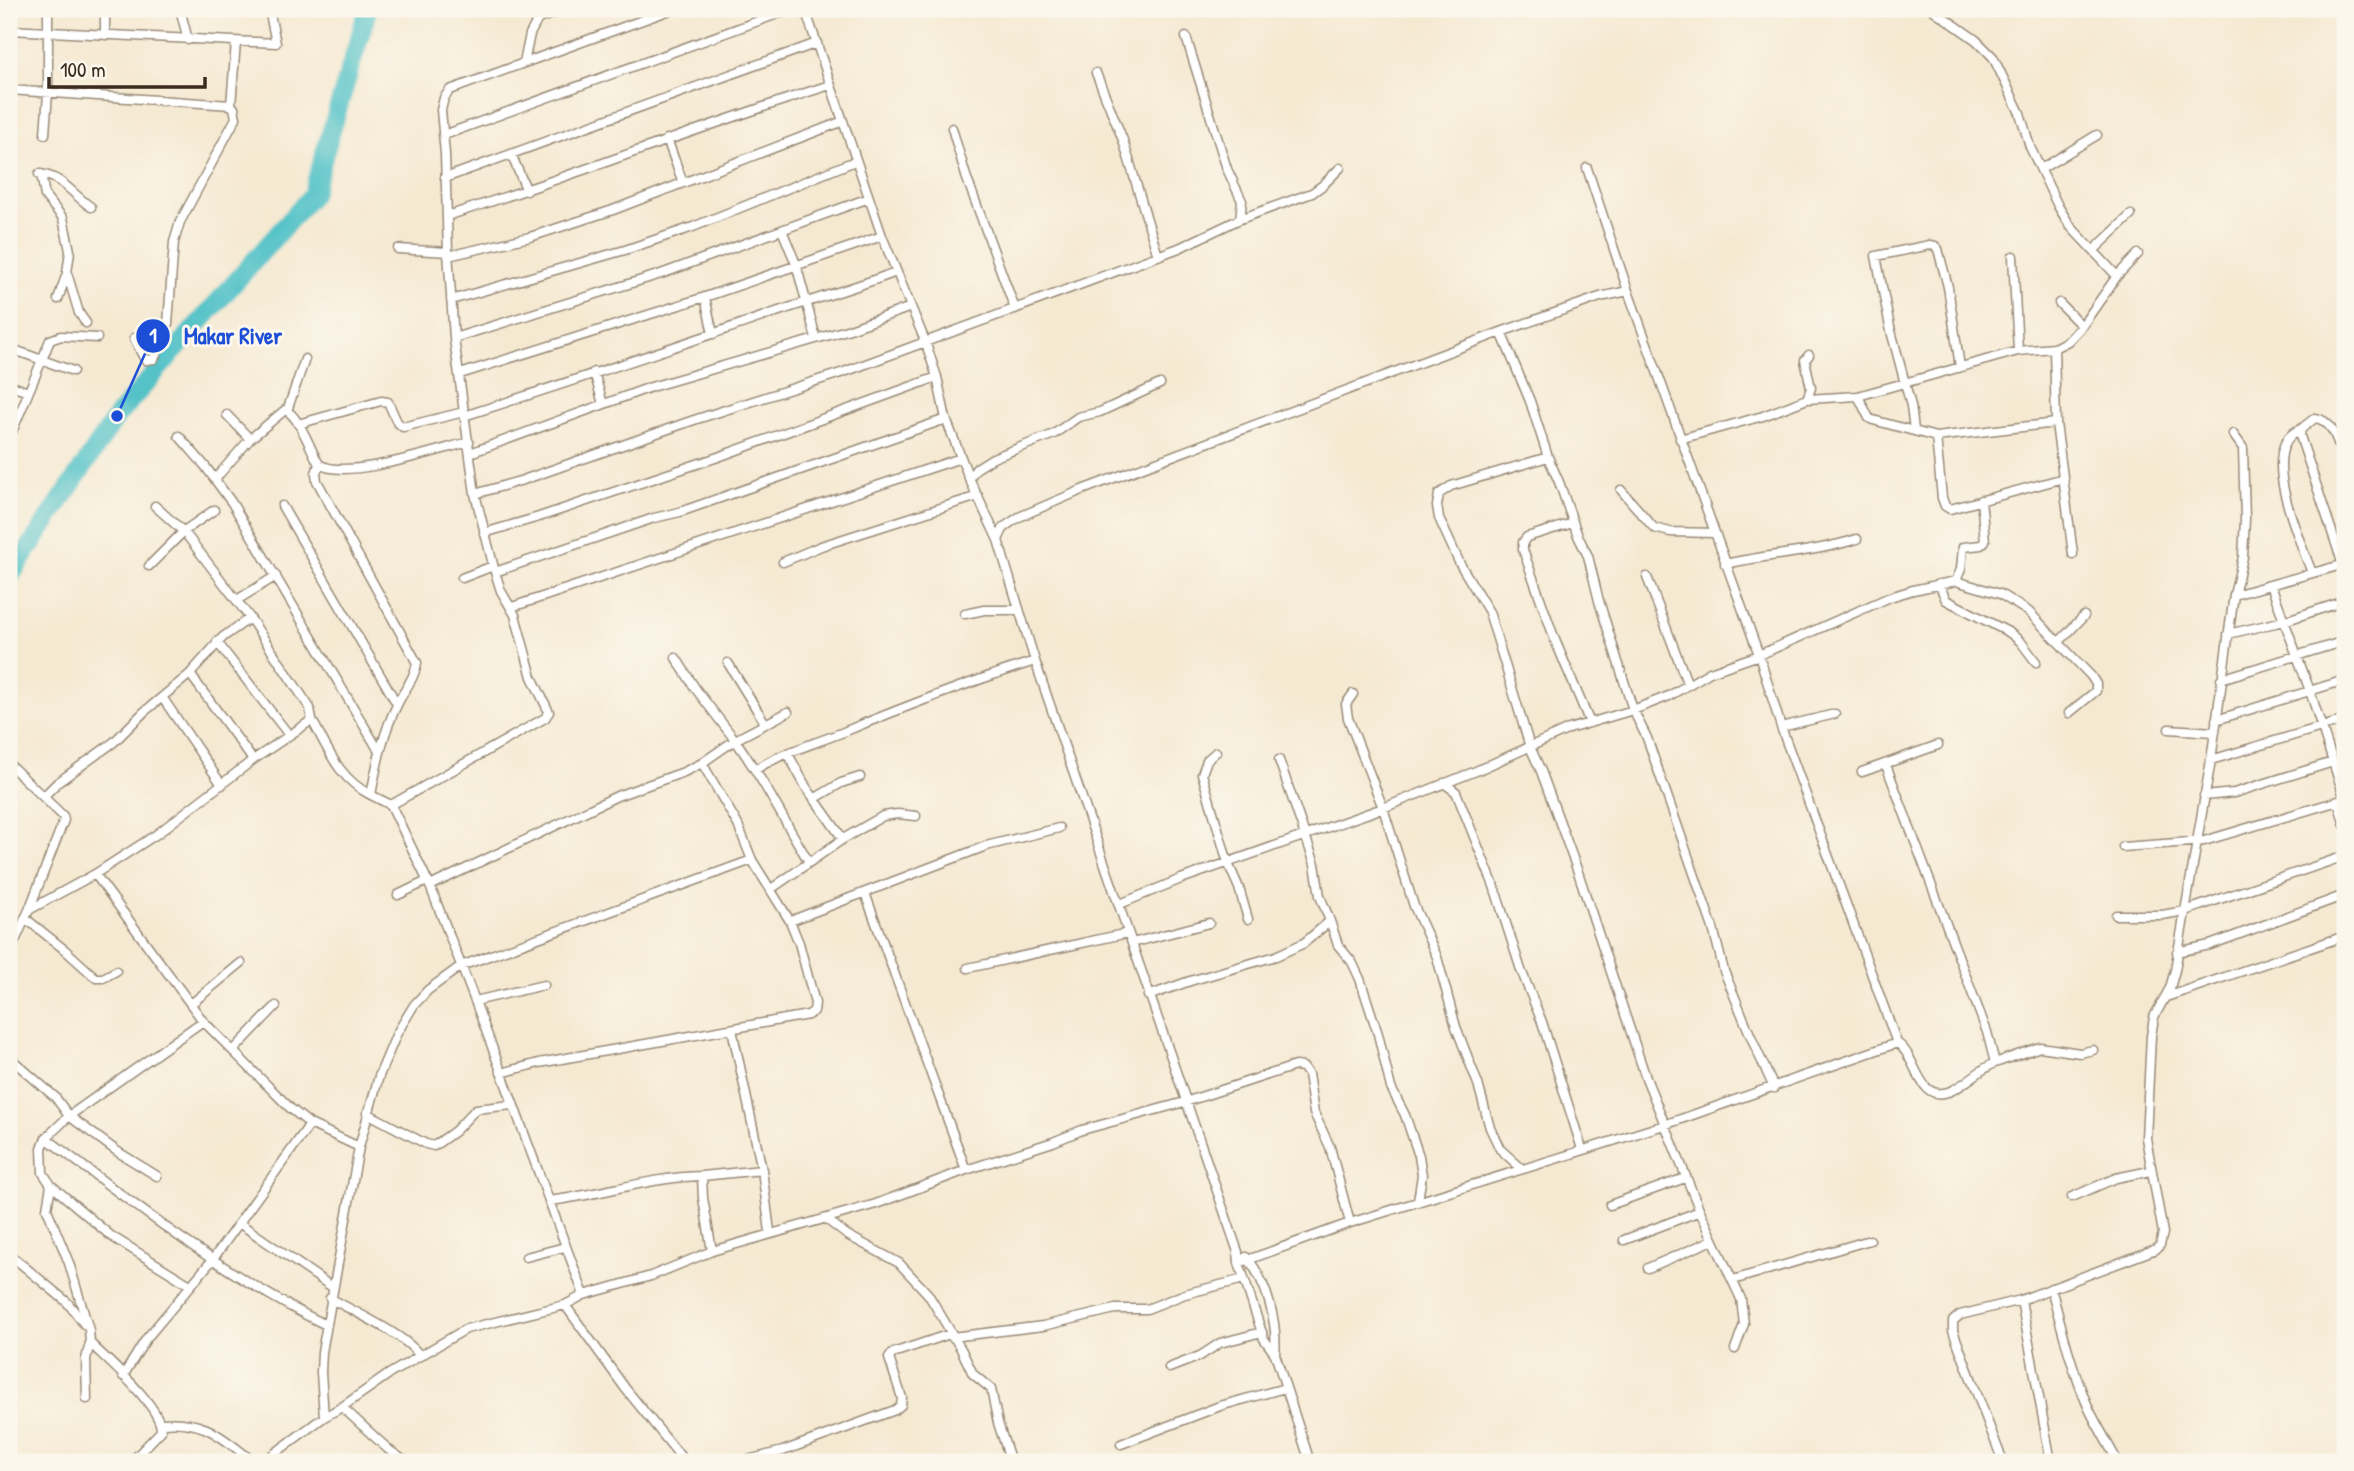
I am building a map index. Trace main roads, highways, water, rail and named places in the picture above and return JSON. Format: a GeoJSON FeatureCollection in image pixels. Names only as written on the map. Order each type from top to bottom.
{"type":"FeatureCollection","features":[{"type":"Feature","properties":{"kind":"waterway"},"geometry":{"type":"LineString","coordinates":[[9,578],[117,416],[312,195],[368,9]]}},
{"type":"Feature","properties":{"kind":"place","name":"Makar River"},"geometry":{"type":"Point","coordinates":[117,416]}}]}
